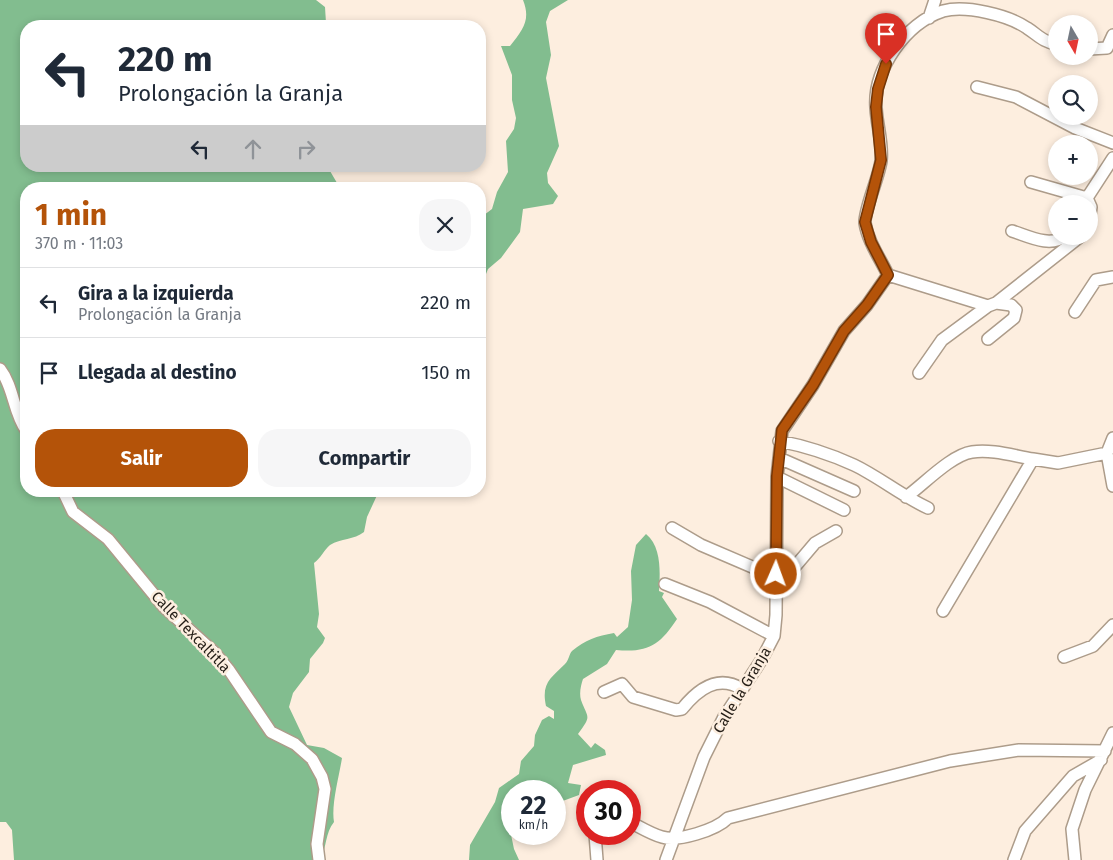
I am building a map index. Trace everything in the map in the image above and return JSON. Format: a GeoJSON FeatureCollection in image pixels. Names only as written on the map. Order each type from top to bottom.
{"type":"FeatureCollection","features":[{"type":"Feature","properties":{"kind":"street"},"geometry":{"type":"LineString","coordinates":[[929,18],[935,0]]}},
{"type":"Feature","properties":{"kind":"street"},"geometry":{"type":"LineString","coordinates":[[988,339],[1014,318],[1016,310],[1011,304],[992,305],[888,275],[871,242],[865,222],[881,160],[876,107],[878,89],[886,64],[896,48],[929,18],[944,11],[987,12],[1026,27],[1048,43]]}},
{"type":"Feature","properties":{"kind":"street"},"geometry":{"type":"LineString","coordinates":[[1098,49],[1107,48],[1113,35]]}},
{"type":"Feature","properties":{"kind":"street"},"geometry":{"type":"LineString","coordinates":[[977,87],[1016,98],[1075,128],[1113,144]]}},
{"type":"Feature","properties":{"kind":"street"},"geometry":{"type":"LineString","coordinates":[[1089,195],[1113,158]]}},
{"type":"Feature","properties":{"kind":"street"},"geometry":{"type":"LineString","coordinates":[[1031,182],[1076,195]]}},
{"type":"Feature","properties":{"kind":"street"},"geometry":{"type":"LineString","coordinates":[[1012,231],[1048,241]]}},
{"type":"Feature","properties":{"kind":"street"},"geometry":{"type":"LineString","coordinates":[[919,373],[942,340],[992,305],[1069,245]]}},
{"type":"Feature","properties":{"kind":"street","name":"Calle la Granja"},"geometry":{"type":"LineString","coordinates":[[666,860],[704,757],[724,717],[774,636],[776,615],[777,476],[779,441],[782,430],[813,385],[844,331],[867,305],[888,275]]}},
{"type":"Feature","properties":{"kind":"street"},"geometry":{"type":"LineString","coordinates":[[1074,312],[1096,280],[1113,277]]}},
{"type":"Feature","properties":{"kind":"street"},"geometry":{"type":"LineString","coordinates":[[0,369],[6,377],[13,406],[20,419]]}},
{"type":"Feature","properties":{"kind":"street"},"geometry":{"type":"LineString","coordinates":[[1113,438],[1110,458],[1113,486]]}},
{"type":"Feature","properties":{"kind":"street"},"geometry":{"type":"LineString","coordinates":[[779,441],[809,448],[854,465],[906,497],[928,508]]}},
{"type":"Feature","properties":{"kind":"street"},"geometry":{"type":"LineString","coordinates":[[906,497],[946,465],[970,452],[988,452],[1058,463],[1110,458]]}},
{"type":"Feature","properties":{"kind":"street"},"geometry":{"type":"LineString","coordinates":[[778,458],[854,491]]}},
{"type":"Feature","properties":{"kind":"street"},"geometry":{"type":"LineString","coordinates":[[943,611],[1033,460]]}},
{"type":"Feature","properties":{"kind":"street"},"geometry":{"type":"LineString","coordinates":[[777,476],[844,510]]}},
{"type":"Feature","properties":{"kind":"street","name":"Calle Texcaltitla"},"geometry":{"type":"LineString","coordinates":[[65,497],[73,512],[120,552],[164,608],[214,652],[229,670],[271,732],[295,744],[312,759],[322,776],[325,789],[317,844],[318,860]]}},
{"type":"Feature","properties":{"kind":"street"},"geometry":{"type":"LineString","coordinates":[[672,528],[702,545],[764,572],[775,585],[787,576],[815,543],[836,531]]}},
{"type":"Feature","properties":{"kind":"street"},"geometry":{"type":"LineString","coordinates":[[665,584],[710,602],[774,636]]}},
{"type":"Feature","properties":{"kind":"street"},"geometry":{"type":"LineString","coordinates":[[1064,657],[1093,646],[1113,626]]}},
{"type":"Feature","properties":{"kind":"street"},"geometry":{"type":"LineString","coordinates":[[604,692],[622,684],[633,697],[676,710],[682,709],[694,694],[709,685],[725,682],[742,689]]}},
{"type":"Feature","properties":{"kind":"street"},"geometry":{"type":"LineString","coordinates":[[1075,860],[1072,829],[1085,790],[1113,733]]}},
{"type":"Feature","properties":{"kind":"street"},"geometry":{"type":"LineString","coordinates":[[641,827],[662,837],[674,838],[720,826],[728,818],[950,761],[1019,750],[1103,756]]}},
{"type":"Feature","properties":{"kind":"street"},"geometry":{"type":"LineString","coordinates":[[1014,860],[1025,831],[1073,776],[1103,756]]}},
{"type":"Feature","properties":{"kind":"street"},"geometry":{"type":"LineString","coordinates":[[596,845],[597,860]]}},
{"type":"Feature","properties":{"kind":"green space"},"geometry":{"type":"Polygon","coordinates":[[[0,0],[316,0],[325,7],[326,20],[20,20],[20,172],[331,172],[336,182],[20,182],[20,497],[376,497],[367,517],[364,532],[330,545],[314,563],[319,614],[317,627],[325,638],[310,659],[309,672],[293,693],[289,707],[307,745],[324,748],[342,758],[334,799],[334,822],[329,831],[324,850],[320,860],[14,860],[12,830],[6,822],[0,822],[0,0]]]}},
{"type":"Feature","properties":{"kind":"green space"},"geometry":{"type":"Polygon","coordinates":[[[523,0],[568,0],[550,11],[546,22],[551,55],[546,78],[559,146],[547,173],[548,183],[558,196],[553,204],[523,209],[520,232],[501,258],[488,269],[486,274],[486,214],[492,209],[497,192],[508,172],[506,141],[514,129],[516,118],[512,100],[512,75],[501,46],[510,46],[519,35],[526,19],[523,0]]]}},
{"type":"Feature","properties":{"kind":"green space"},"geometry":{"type":"Polygon","coordinates":[[[646,534],[655,546],[660,568],[659,591],[664,593],[662,597],[677,619],[659,641],[637,650],[616,650],[607,664],[583,679],[580,697],[587,714],[587,720],[578,734],[591,748],[595,743],[605,750],[606,755],[573,765],[568,783],[576,784],[576,796],[566,800],[566,780],[510,780],[519,774],[521,761],[534,746],[535,735],[542,720],[549,716],[554,719],[554,711],[546,706],[546,686],[566,662],[571,652],[592,639],[614,633],[617,637],[628,627],[632,600],[631,571],[636,545],[646,534]]]}},
{"type":"Feature","properties":{"kind":"green space"},"geometry":{"type":"Polygon","coordinates":[[[501,787],[501,845],[513,845],[519,860],[469,860],[470,845],[495,802],[501,787]]]}},
{"type":"Feature","properties":{"kind":"route"},"geometry":{"type":"LineString","coordinates":[[776,574],[777,476],[779,441],[782,430],[813,385],[848,325],[867,305],[888,275],[871,242],[865,222],[866,211],[874,194],[881,160],[876,107],[878,89],[886,64]]}}]}
